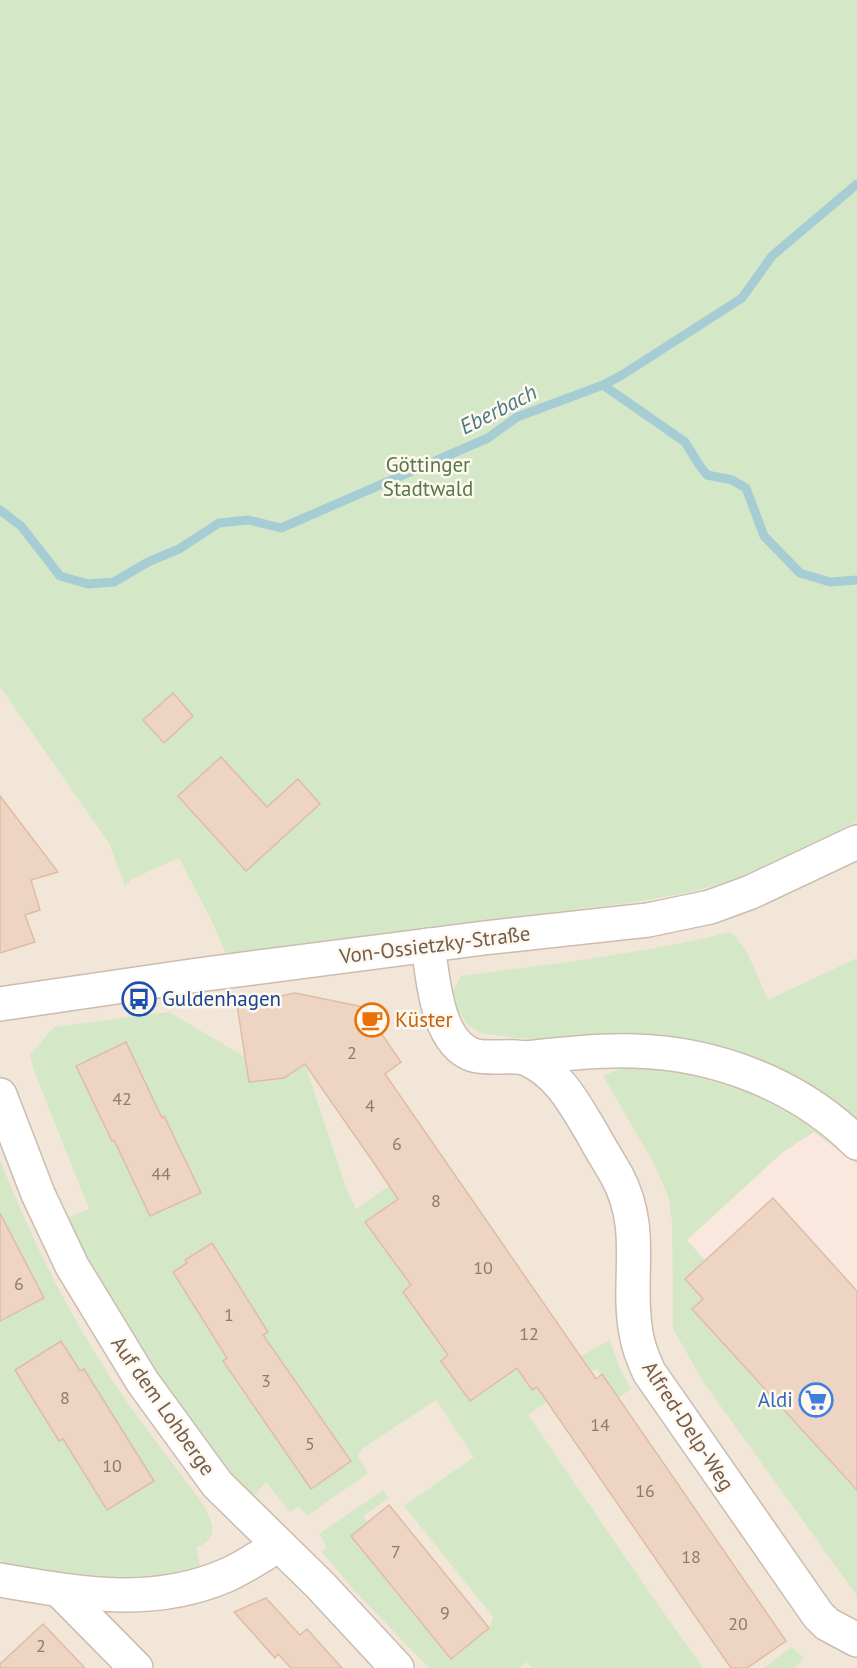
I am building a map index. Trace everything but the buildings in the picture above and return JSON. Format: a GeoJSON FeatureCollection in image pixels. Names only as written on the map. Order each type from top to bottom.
{"type":"FeatureCollection","features":[{"type":"Feature","properties":{"kind":"street","name":"Von-Ossietzky-Straße"},"geometry":{"type":"LineString","coordinates":[[0,1004],[428,945],[648,920],[710,907],[751,892],[857,842]]}},
{"type":"Feature","properties":{"kind":"street"},"geometry":{"type":"LineString","coordinates":[[428,945],[438,1006],[446,1028],[463,1050],[473,1055],[525,1058],[602,1051],[635,1051],[670,1053],[712,1062],[746,1072],[775,1086],[839,1125],[857,1143]]}},
{"type":"Feature","properties":{"kind":"street","name":"Alfred-Delp-Weg"},"geometry":{"type":"LineString","coordinates":[[525,1058],[546,1071],[562,1085],[626,1194],[633,1228],[634,1323],[638,1346],[649,1372],[818,1615],[827,1624],[857,1640]]}},
{"type":"Feature","properties":{"kind":"street","name":"Auf dem Lohberge"},"geometry":{"type":"LineString","coordinates":[[0,1095],[38,1194],[72,1266],[142,1381],[217,1484],[320,1585],[398,1668]]}},
{"type":"Feature","properties":{"kind":"street"},"geometry":{"type":"LineString","coordinates":[[0,1581],[104,1595],[151,1595],[195,1587],[228,1574],[279,1545]]}},
{"type":"Feature","properties":{"kind":"street"},"geometry":{"type":"LineString","coordinates":[[59,1590],[136,1668]]}},
{"type":"Feature","properties":{"kind":"shaded area"},"geometry":{"type":"Polygon","coordinates":[[[0,687],[110,845],[125,887],[131,879],[179,858],[213,924],[226,955],[618,904],[724,882],[754,871],[857,822],[857,1668],[0,1668],[0,687]]]}},
{"type":"Feature","properties":{"kind":"shaded area"},"geometry":{"type":"Polygon","coordinates":[[[603,1076],[783,1109],[857,1164],[857,1596],[704,1383],[673,1329],[672,1222],[668,1196],[653,1162],[603,1076]]]}},
{"type":"Feature","properties":{"kind":"green space","name":"Göttinger Stadtwald"},"geometry":{"type":"Polygon","coordinates":[[[0,0],[857,0],[857,822],[742,876],[674,895],[621,904],[226,955],[213,924],[179,858],[132,879],[125,887],[110,845],[0,687],[0,0]]]}},
{"type":"Feature","properties":{"kind":"green space"},"geometry":{"type":"Polygon","coordinates":[[[731,932],[747,952],[768,1000],[857,958],[857,1164],[814,1132],[783,1152],[687,1240],[705,1260],[685,1279],[703,1299],[693,1309],[857,1490],[857,1596],[704,1383],[673,1329],[672,1222],[668,1196],[653,1162],[603,1076],[626,1066],[575,1040],[516,1038],[480,1033],[468,1025],[453,1003],[454,988],[461,976],[563,963],[698,940],[731,932]]]}},
{"type":"Feature","properties":{"kind":"green space"},"geometry":{"type":"Polygon","coordinates":[[[169,1012],[245,1057],[250,1082],[284,1078],[305,1064],[346,1188],[356,1209],[389,1186],[532,1390],[581,1356],[610,1340],[619,1367],[631,1389],[618,1398],[596,1369],[528,1415],[703,1668],[532,1668],[526,1662],[519,1668],[429,1668],[352,1588],[322,1552],[327,1547],[319,1534],[383,1490],[389,1498],[363,1516],[368,1523],[351,1537],[450,1659],[489,1628],[493,1617],[404,1506],[474,1457],[436,1400],[362,1449],[357,1456],[368,1473],[307,1516],[299,1506],[290,1512],[266,1482],[251,1499],[228,1475],[155,1375],[103,1294],[64,1219],[89,1209],[33,1068],[30,1055],[54,1027],[169,1012]]]}},
{"type":"Feature","properties":{"kind":"green space"},"geometry":{"type":"Polygon","coordinates":[[[0,1160],[26,1222],[56,1283],[106,1371],[204,1506],[212,1530],[208,1540],[196,1548],[200,1566],[191,1572],[163,1578],[87,1578],[7,1565],[0,1559],[0,1160]]]}},
{"type":"Feature","properties":{"kind":"green space"},"geometry":{"type":"Polygon","coordinates":[[[791,1647],[804,1658],[794,1668],[764,1668],[791,1647]]]}},
{"type":"Feature","properties":{"kind":"waterway","name":"Eberbach"},"geometry":{"type":"LineString","coordinates":[[0,510],[21,526],[60,576],[88,584],[114,582],[148,562],[179,549],[219,523],[248,520],[281,528],[488,438],[517,417],[603,385],[622,375],[742,298],[772,256],[857,184]]}},
{"type":"Feature","properties":{"kind":"waterway"},"geometry":{"type":"LineString","coordinates":[[603,385],[685,442],[707,475],[732,480],[746,488],[764,536],[800,573],[830,582],[857,580]]}},
{"type":"Feature","properties":{"kind":"place","name":"Guldenhagen"},"geometry":{"type":"Point","coordinates":[139,999]}},
{"type":"Feature","properties":{"kind":"place","name":"Küster"},"geometry":{"type":"Point","coordinates":[372,1020]}},
{"type":"Feature","properties":{"kind":"place","name":"Aldi"},"geometry":{"type":"Point","coordinates":[816,1400]}}]}
